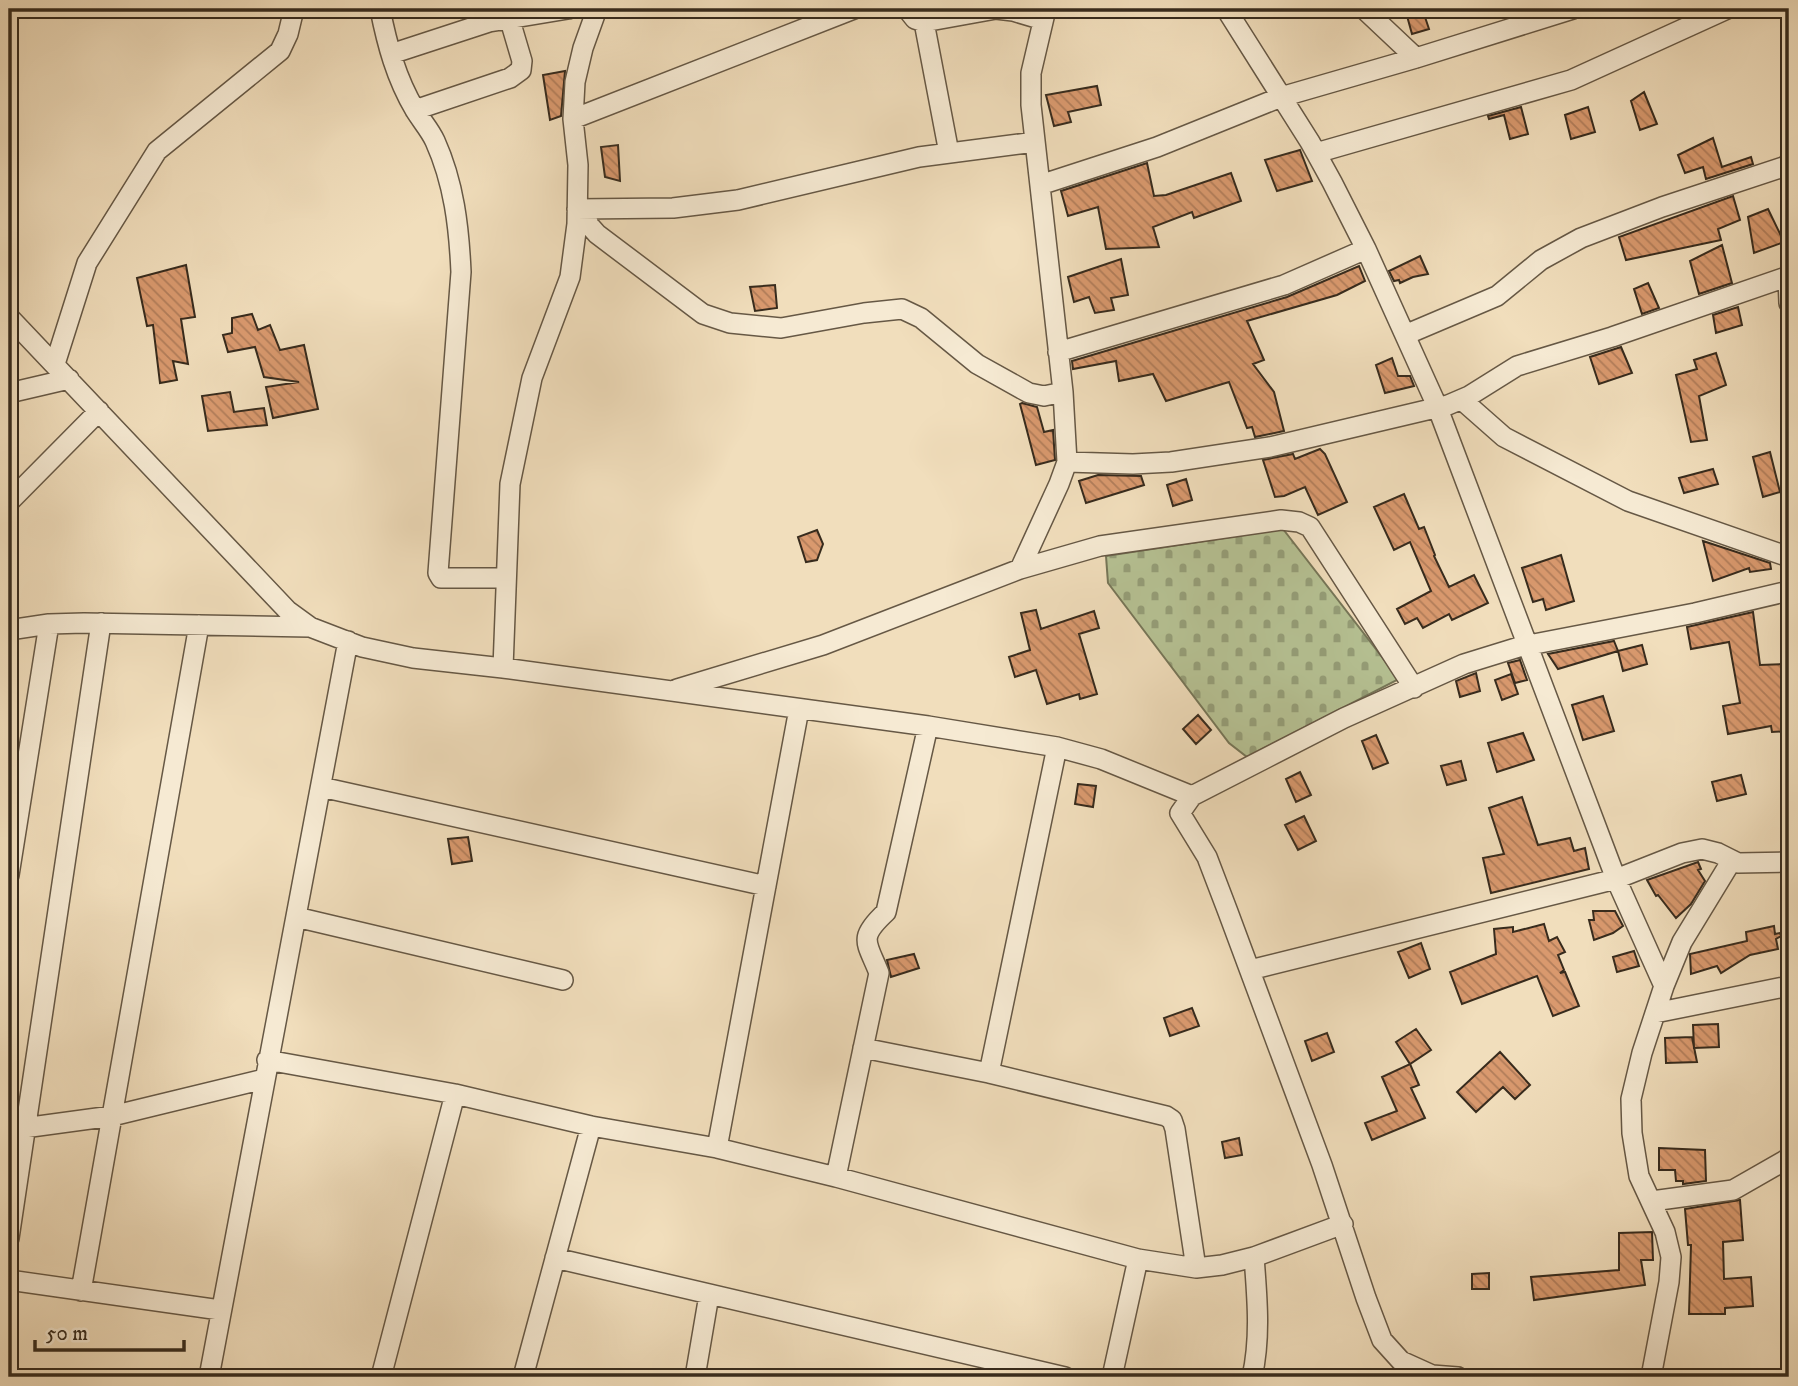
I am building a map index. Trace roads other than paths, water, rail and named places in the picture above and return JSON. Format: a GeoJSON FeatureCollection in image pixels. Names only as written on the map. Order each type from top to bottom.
{"type":"FeatureCollection","features":[{"type":"Feature","properties":{"kind":"street"},"geometry":{"type":"LineString","coordinates":[[62,372],[87,263],[157,151],[279,51],[288,34],[294,9]]}},
{"type":"Feature","properties":{"kind":"street"},"geometry":{"type":"LineString","coordinates":[[380,9],[399,78],[434,139],[444,164],[454,202],[459,237],[461,272],[438,573],[441,578],[506,578]]}},
{"type":"Feature","properties":{"kind":"street"},"geometry":{"type":"LineString","coordinates":[[391,54],[509,17],[568,9]]}},
{"type":"Feature","properties":{"kind":"street"},"geometry":{"type":"LineString","coordinates":[[503,668],[510,484],[532,378],[570,277],[580,209],[573,119],[575,82],[583,48],[597,9]]}},
{"type":"Feature","properties":{"kind":"street"},"geometry":{"type":"LineString","coordinates":[[573,119],[855,9]]}},
{"type":"Feature","properties":{"kind":"street"},"geometry":{"type":"LineString","coordinates":[[907,9],[915,19],[924,22],[996,9],[1044,14],[1031,73],[1031,104],[1063,392],[1067,462],[1020,569]]}},
{"type":"Feature","properties":{"kind":"street"},"geometry":{"type":"LineString","coordinates":[[1226,9],[1316,153],[1366,250],[1437,406],[1616,879],[1664,986]]}},
{"type":"Feature","properties":{"kind":"street"},"geometry":{"type":"LineString","coordinates":[[1364,9],[1416,58]]}},
{"type":"Feature","properties":{"kind":"street"},"geometry":{"type":"LineString","coordinates":[[1040,185],[1157,147],[1281,97],[1573,9]]}},
{"type":"Feature","properties":{"kind":"street"},"geometry":{"type":"LineString","coordinates":[[1316,153],[1571,80],[1727,9]]}},
{"type":"Feature","properties":{"kind":"street"},"geometry":{"type":"LineString","coordinates":[[415,110],[510,78],[521,70],[522,61],[509,17]]}},
{"type":"Feature","properties":{"kind":"street"},"geometry":{"type":"LineString","coordinates":[[924,22],[949,153]]}},
{"type":"Feature","properties":{"kind":"street"},"geometry":{"type":"LineString","coordinates":[[580,209],[673,208],[738,200],[919,157],[1035,142]]}},
{"type":"Feature","properties":{"kind":"street"},"geometry":{"type":"LineString","coordinates":[[1405,335],[1497,296],[1541,260],[1581,237],[1789,165]]}},
{"type":"Feature","properties":{"kind":"street"},"geometry":{"type":"LineString","coordinates":[[580,209],[597,234],[703,314],[730,324],[781,328],[902,309],[921,318],[977,364],[1028,393],[1044,396],[1063,392]]}},
{"type":"Feature","properties":{"kind":"street"},"geometry":{"type":"LineString","coordinates":[[1058,352],[1283,285],[1366,250]]}},
{"type":"Feature","properties":{"kind":"street"},"geometry":{"type":"LineString","coordinates":[[1067,462],[1171,462],[1270,447],[1462,400],[1517,366],[1612,337],[1788,276],[1789,303]]}},
{"type":"Feature","properties":{"kind":"street"},"geometry":{"type":"LineString","coordinates":[[9,317],[288,611],[310,628]]}},
{"type":"Feature","properties":{"kind":"street"},"geometry":{"type":"LineString","coordinates":[[9,393],[62,372]]}},
{"type":"Feature","properties":{"kind":"street"},"geometry":{"type":"LineString","coordinates":[[1462,400],[1504,436],[1628,500],[1789,557]]}},
{"type":"Feature","properties":{"kind":"street"},"geometry":{"type":"LineString","coordinates":[[9,502],[99,411]]}},
{"type":"Feature","properties":{"kind":"street"},"geometry":{"type":"LineString","coordinates":[[669,691],[823,645],[1020,569],[1100,546],[1281,520],[1299,522],[1310,527],[1414,688]]}},
{"type":"Feature","properties":{"kind":"street"},"geometry":{"type":"LineString","coordinates":[[1458,1377],[1399,1369],[1382,1340],[1343,1224],[1207,857],[1180,813],[1192,796],[1344,718],[1464,664],[1529,645],[1695,613],[1789,591]]}},
{"type":"Feature","properties":{"kind":"street"},"geometry":{"type":"LineString","coordinates":[[9,630],[49,624],[101,623],[310,628],[362,647],[413,659],[503,668],[928,726],[1057,747],[1101,759],[1192,796]]}},
{"type":"Feature","properties":{"kind":"street"},"geometry":{"type":"LineString","coordinates":[[9,1238],[17,1129],[101,623]]}},
{"type":"Feature","properties":{"kind":"street"},"geometry":{"type":"LineString","coordinates":[[9,875],[49,624]]}},
{"type":"Feature","properties":{"kind":"street"},"geometry":{"type":"LineString","coordinates":[[81,1291],[200,625]]}},
{"type":"Feature","properties":{"kind":"street"},"geometry":{"type":"LineString","coordinates":[[209,1377],[348,641]]}},
{"type":"Feature","properties":{"kind":"street"},"geometry":{"type":"LineString","coordinates":[[717,1148],[799,709]]}},
{"type":"Feature","properties":{"kind":"street"},"geometry":{"type":"LineString","coordinates":[[836,1177],[878,973],[868,955],[867,939],[872,925],[886,912],[928,726]]}},
{"type":"Feature","properties":{"kind":"street"},"geometry":{"type":"LineString","coordinates":[[989,1073],[1057,747]]}},
{"type":"Feature","properties":{"kind":"street"},"geometry":{"type":"LineString","coordinates":[[321,787],[766,886]]}},
{"type":"Feature","properties":{"kind":"street"},"geometry":{"type":"LineString","coordinates":[[1250,970],[1616,879],[1682,853],[1702,849],[1738,863],[1789,862]]}},
{"type":"Feature","properties":{"kind":"street"},"geometry":{"type":"LineString","coordinates":[[1651,1377],[1669,1282],[1671,1257],[1665,1231],[1639,1176],[1632,1133],[1631,1099],[1655,1013],[1682,942],[1732,860]]}},
{"type":"Feature","properties":{"kind":"street"},"geometry":{"type":"LineString","coordinates":[[296,917],[563,980]]}},
{"type":"Feature","properties":{"kind":"street"},"geometry":{"type":"LineString","coordinates":[[1655,1013],[1789,986]]}},
{"type":"Feature","properties":{"kind":"street"},"geometry":{"type":"LineString","coordinates":[[863,1048],[989,1073],[1166,1116],[1172,1120],[1196,1268]]}},
{"type":"Feature","properties":{"kind":"street"},"geometry":{"type":"LineString","coordinates":[[267,1060],[455,1094],[591,1126],[717,1148],[836,1177],[1138,1259],[1196,1268],[1254,1257],[1343,1224]]}},
{"type":"Feature","properties":{"kind":"street"},"geometry":{"type":"LineString","coordinates":[[17,1129],[112,1116],[264,1079]]}},
{"type":"Feature","properties":{"kind":"street"},"geometry":{"type":"LineString","coordinates":[[381,1377],[455,1094]]}},
{"type":"Feature","properties":{"kind":"street"},"geometry":{"type":"LineString","coordinates":[[523,1377],[591,1126]]}},
{"type":"Feature","properties":{"kind":"street"},"geometry":{"type":"LineString","coordinates":[[1652,1201],[1733,1190],[1789,1158]]}},
{"type":"Feature","properties":{"kind":"street"},"geometry":{"type":"LineString","coordinates":[[1252,1377],[1256,1362],[1258,1306],[1254,1257]]}},
{"type":"Feature","properties":{"kind":"street"},"geometry":{"type":"LineString","coordinates":[[555,1258],[1065,1377]]}},
{"type":"Feature","properties":{"kind":"street"},"geometry":{"type":"LineString","coordinates":[[1112,1377],[1138,1259]]}},
{"type":"Feature","properties":{"kind":"street"},"geometry":{"type":"LineString","coordinates":[[9,1280],[220,1310]]}},
{"type":"Feature","properties":{"kind":"street"},"geometry":{"type":"LineString","coordinates":[[695,1377],[709,1295]]}}]}
